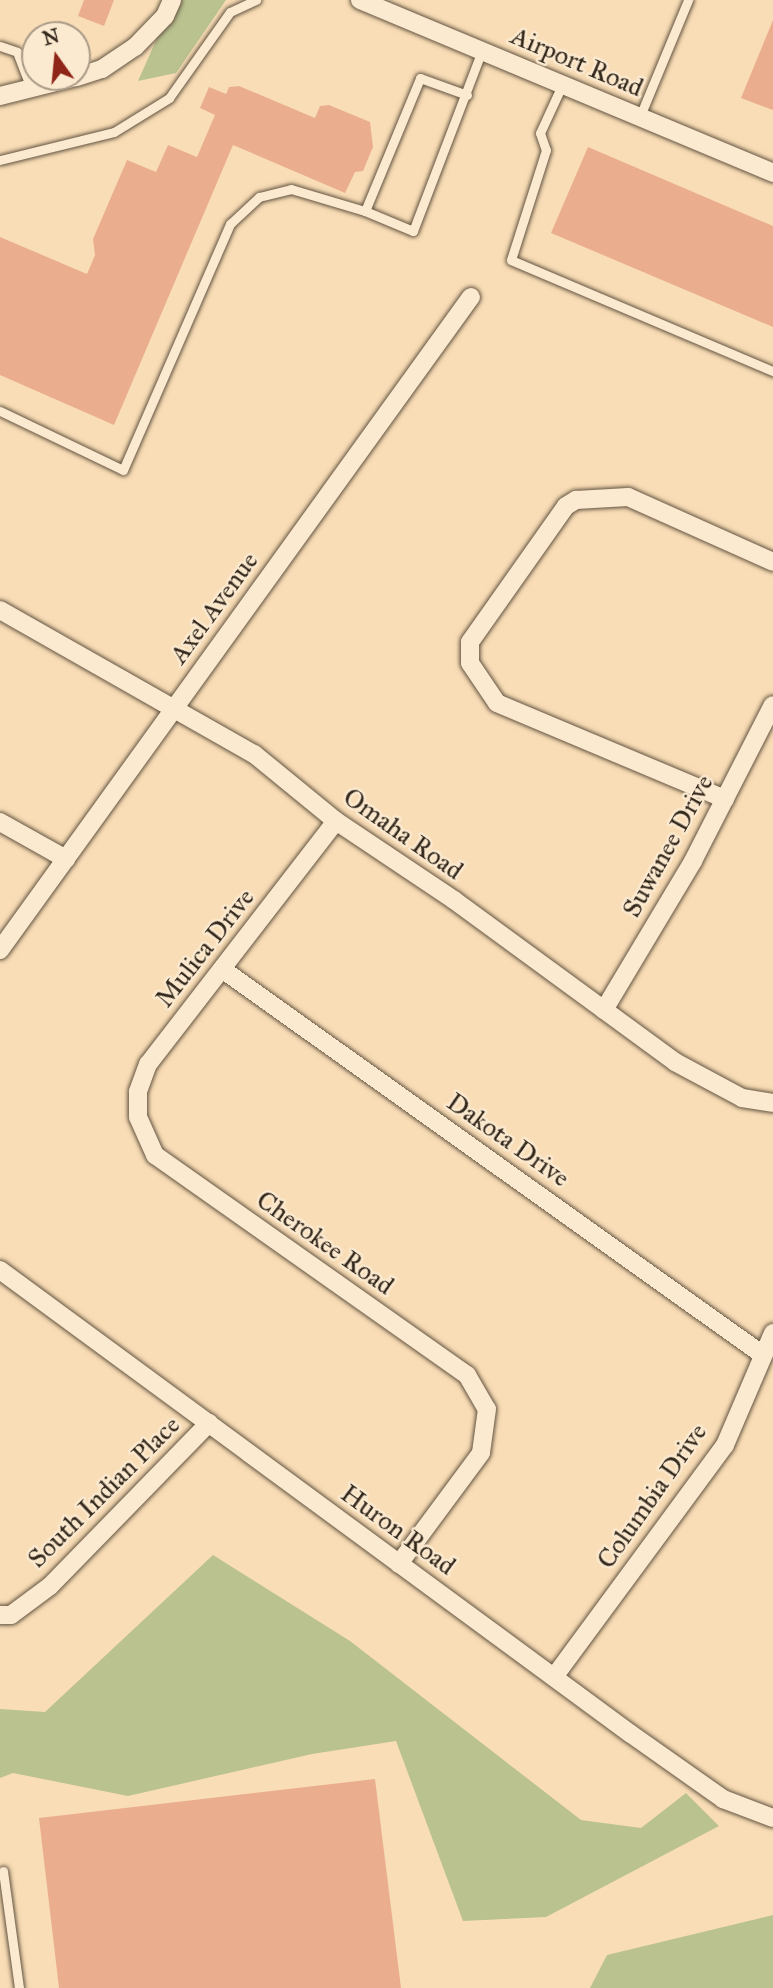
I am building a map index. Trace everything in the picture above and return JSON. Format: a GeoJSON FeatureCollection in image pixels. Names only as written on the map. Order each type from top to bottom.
{"type":"FeatureCollection","features":[{"type":"Feature","properties":{"kind":"street"},"geometry":{"type":"LineString","coordinates":[[91,72],[102,69],[135,47],[165,16],[172,0]]}},
{"type":"Feature","properties":{"kind":"street","name":"Airport Road"},"geometry":{"type":"LineString","coordinates":[[360,0],[773,173]]}},
{"type":"Feature","properties":{"kind":"street"},"geometry":{"type":"LineString","coordinates":[[0,96],[21,91]]}},
{"type":"Feature","properties":{"kind":"street","name":"Axel Avenue"},"geometry":{"type":"LineString","coordinates":[[0,950],[471,297]]}},
{"type":"Feature","properties":{"kind":"street"},"geometry":{"type":"LineString","coordinates":[[725,799],[497,703],[475,673],[469,654],[470,642],[566,506],[592,496],[628,497],[773,562]]}},
{"type":"Feature","properties":{"kind":"street","name":"Omaha Road"},"geometry":{"type":"LineString","coordinates":[[0,610],[176,706],[254,754],[336,821],[676,1062],[742,1098],[773,1103]]}},
{"type":"Feature","properties":{"kind":"street","name":"Suwanee Drive"},"geometry":{"type":"LineString","coordinates":[[604,1010],[725,799],[773,705]]}},
{"type":"Feature","properties":{"kind":"street","name":"Mulica Drive"},"geometry":{"type":"LineString","coordinates":[[138,1117],[138,1092],[148,1064],[336,821]]}},
{"type":"Feature","properties":{"kind":"street"},"geometry":{"type":"LineString","coordinates":[[0,822],[66,859]]}},
{"type":"Feature","properties":{"kind":"street","name":"Dakota Drive"},"geometry":{"type":"LineString","coordinates":[[222,969],[764,1355]]}},
{"type":"Feature","properties":{"kind":"street","name":"Cherokee Road"},"geometry":{"type":"LineString","coordinates":[[138,1117],[155,1155],[467,1375],[487,1409],[481,1453],[399,1564]]}},
{"type":"Feature","properties":{"kind":"street","name":"Huron Road"},"geometry":{"type":"LineString","coordinates":[[0,1270],[723,1799],[773,1818]]}},
{"type":"Feature","properties":{"kind":"street","name":"Columbia Drive"},"geometry":{"type":"LineString","coordinates":[[554,1677],[724,1445],[773,1333]]}},
{"type":"Feature","properties":{"kind":"street","name":"South Indian Place"},"geometry":{"type":"LineString","coordinates":[[0,1615],[11,1615],[50,1586],[209,1423]]}},
{"type":"Feature","properties":{"kind":"lane"},"geometry":{"type":"LineString","coordinates":[[0,160],[114,132],[169,98],[230,12],[256,0]]}},
{"type":"Feature","properties":{"kind":"lane"},"geometry":{"type":"LineString","coordinates":[[640,116],[688,0]]}},
{"type":"Feature","properties":{"kind":"lane"},"geometry":{"type":"LineString","coordinates":[[0,47],[17,52],[21,62]]}},
{"type":"Feature","properties":{"kind":"lane"},"geometry":{"type":"LineString","coordinates":[[0,411],[122,470],[230,224],[258,197],[291,189],[365,211],[413,231],[482,50]]}},
{"type":"Feature","properties":{"kind":"lane"},"geometry":{"type":"LineString","coordinates":[[365,211],[420,78],[467,95]]}},
{"type":"Feature","properties":{"kind":"lane"},"geometry":{"type":"LineString","coordinates":[[563,83],[540,134],[546,150],[511,260],[773,371]]}},
{"type":"Feature","properties":{"kind":"lane"},"geometry":{"type":"LineString","coordinates":[[3,1871],[19,1988]]}},
{"type":"Feature","properties":{"kind":"green space"},"geometry":{"type":"Polygon","coordinates":[[[174,0],[226,0],[176,73],[138,81],[174,0]]]}},
{"type":"Feature","properties":{"kind":"green space"},"geometry":{"type":"Polygon","coordinates":[[[213,1555],[350,1641],[581,1820],[641,1828],[686,1793],[719,1826],[546,1917],[463,1921],[396,1741],[312,1754],[128,1796],[13,1773],[0,1778],[0,1709],[45,1712],[213,1555]]]}},
{"type":"Feature","properties":{"kind":"green space"},"geometry":{"type":"Polygon","coordinates":[[[773,1915],[773,1988],[590,1988],[607,1955],[773,1915]]]}},
{"type":"Feature","properties":{"kind":"building"},"geometry":{"type":"Polygon","coordinates":[[[84,0],[114,0],[104,26],[78,16],[84,0]]]}},
{"type":"Feature","properties":{"kind":"building"},"geometry":{"type":"Polygon","coordinates":[[[773,20],[773,110],[741,98],[773,20]]]}},
{"type":"Feature","properties":{"kind":"building"},"geometry":{"type":"Polygon","coordinates":[[[239,86],[315,118],[320,106],[329,105],[370,122],[373,147],[363,171],[355,172],[345,193],[233,145],[114,425],[0,375],[0,237],[87,274],[95,255],[93,239],[127,160],[156,172],[168,145],[197,157],[215,115],[200,108],[209,87],[226,94],[229,87],[239,86]]]}},
{"type":"Feature","properties":{"kind":"building"},"geometry":{"type":"Polygon","coordinates":[[[588,147],[773,226],[773,327],[551,233],[588,147]]]}},
{"type":"Feature","properties":{"kind":"building"},"geometry":{"type":"Polygon","coordinates":[[[375,1779],[401,1988],[59,1988],[39,1818],[375,1779]]]}}]}
